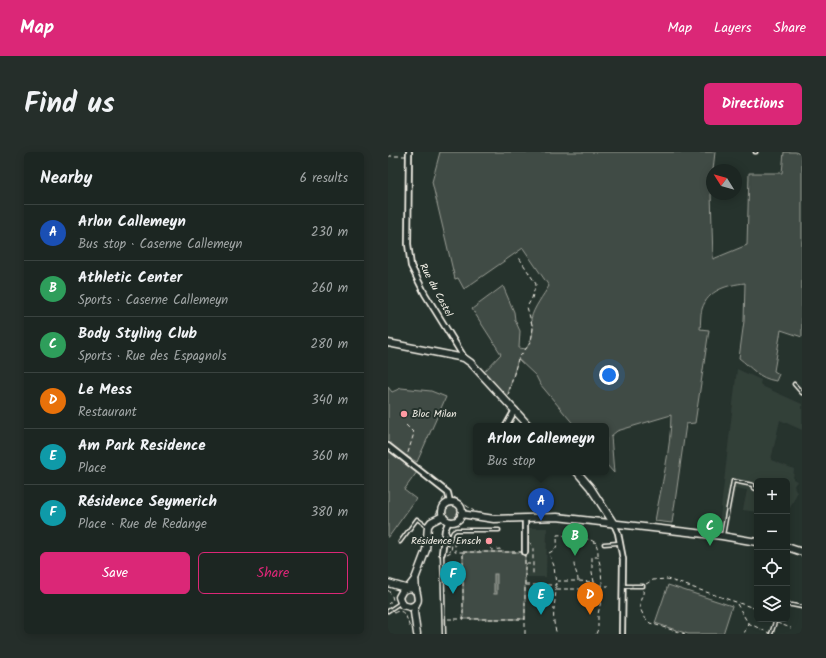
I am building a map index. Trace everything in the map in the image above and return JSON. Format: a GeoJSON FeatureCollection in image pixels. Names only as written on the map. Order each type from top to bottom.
{"type":"FeatureCollection","features":[{"type":"Feature","properties":{"kind":"street","name":"Rue du Castel"},"geometry":{"type":"LineString","coordinates":[[409,154],[408,233],[411,266],[425,294],[464,358],[471,363],[526,423]]}},
{"type":"Feature","properties":{"kind":"street"},"geometry":{"type":"LineString","coordinates":[[388,342],[464,358]]}},
{"type":"Feature","properties":{"kind":"street"},"geometry":{"type":"LineString","coordinates":[[508,423],[515,410]]}},
{"type":"Feature","properties":{"kind":"street"},"geometry":{"type":"LineString","coordinates":[[388,446],[448,493],[450,502]]}},
{"type":"Feature","properties":{"kind":"street"},"geometry":{"type":"LineString","coordinates":[[580,475],[590,487],[614,524],[618,533],[622,559],[622,634]]}},
{"type":"Feature","properties":{"kind":"street"},"geometry":{"type":"LineString","coordinates":[[450,502],[454,502],[460,507],[461,514],[458,520],[448,521],[443,516],[443,509],[444,506],[450,502]]}},
{"type":"Feature","properties":{"kind":"street"},"geometry":{"type":"LineString","coordinates":[[461,514],[494,519],[557,518],[722,536],[754,541]]}},
{"type":"Feature","properties":{"kind":"street"},"geometry":{"type":"LineString","coordinates":[[401,602],[401,592],[415,579],[426,550],[428,526],[431,522],[443,516]]}},
{"type":"Feature","properties":{"kind":"street"},"geometry":{"type":"LineString","coordinates":[[525,518],[525,552]]}},
{"type":"Feature","properties":{"kind":"street"},"geometry":{"type":"LineString","coordinates":[[442,553],[445,530],[448,521]]}},
{"type":"Feature","properties":{"kind":"street"},"geometry":{"type":"LineString","coordinates":[[790,548],[802,552]]}},
{"type":"Feature","properties":{"kind":"street"},"geometry":{"type":"LineString","coordinates":[[413,627],[414,612],[419,597],[416,591],[415,579]]}},
{"type":"Feature","properties":{"kind":"street"},"geometry":{"type":"LineString","coordinates":[[388,583],[412,588],[416,591]]}},
{"type":"Feature","properties":{"kind":"street"},"geometry":{"type":"LineString","coordinates":[[388,583],[410,613],[413,627],[417,634]]}},
{"type":"Feature","properties":{"kind":"street"},"geometry":{"type":"LineString","coordinates":[[401,602],[410,607],[416,604]]}},
{"type":"Feature","properties":{"kind":"lane"},"geometry":{"type":"LineString","coordinates":[[794,384],[802,393]]}},
{"type":"Feature","properties":{"kind":"lane"},"geometry":{"type":"LineString","coordinates":[[722,536],[733,481],[753,485],[754,488]]}},
{"type":"Feature","properties":{"kind":"lane"},"geometry":{"type":"LineString","coordinates":[[400,542],[417,519],[428,526]]}},
{"type":"Feature","properties":{"kind":"lane"},"geometry":{"type":"LineString","coordinates":[[445,530],[450,539],[453,532],[456,530],[500,530]]}},
{"type":"Feature","properties":{"kind":"lane"},"geometry":{"type":"LineString","coordinates":[[604,544],[620,542]]}},
{"type":"Feature","properties":{"kind":"lane"},"geometry":{"type":"LineString","coordinates":[[442,553],[444,634]]}},
{"type":"Feature","properties":{"kind":"lane"},"geometry":{"type":"LineString","coordinates":[[622,586],[643,586]]}},
{"type":"Feature","properties":{"kind":"lane"},"geometry":{"type":"LineString","coordinates":[[388,612],[401,602]]}},
{"type":"Feature","properties":{"kind":"lane"},"geometry":{"type":"LineString","coordinates":[[790,605],[802,607]]}},
{"type":"Feature","properties":{"kind":"lane"},"geometry":{"type":"LineString","coordinates":[[771,634],[775,622]]}},
{"type":"Feature","properties":{"kind":"path"},"geometry":{"type":"LineString","coordinates":[[388,156],[409,154]]}},
{"type":"Feature","properties":{"kind":"path"},"geometry":{"type":"LineString","coordinates":[[506,400],[518,359],[530,342],[533,328],[527,307],[532,298],[536,284],[518,256]]}},
{"type":"Feature","properties":{"kind":"path"},"geometry":{"type":"LineString","coordinates":[[406,425],[414,433],[406,460]]}},
{"type":"Feature","properties":{"kind":"path"},"geometry":{"type":"LineString","coordinates":[[434,517],[444,494]]}},
{"type":"Feature","properties":{"kind":"path"},"geometry":{"type":"LineString","coordinates":[[451,494],[477,512]]}},
{"type":"Feature","properties":{"kind":"path"},"geometry":{"type":"LineString","coordinates":[[557,634],[554,626],[553,615],[556,581],[554,566],[549,552],[555,550],[556,548],[557,535],[574,538],[584,537],[594,542],[604,544]]}},
{"type":"Feature","properties":{"kind":"path"},"geometry":{"type":"LineString","coordinates":[[594,542],[598,550],[602,586],[602,596],[598,614],[598,629],[596,634]]}},
{"type":"Feature","properties":{"kind":"path"},"geometry":{"type":"LineString","coordinates":[[442,553],[449,554],[449,552],[452,552],[452,544],[455,544],[454,552],[525,552],[525,634]]}},
{"type":"Feature","properties":{"kind":"path"},"geometry":{"type":"LineString","coordinates":[[598,550],[604,544]]}},
{"type":"Feature","properties":{"kind":"path"},"geometry":{"type":"LineString","coordinates":[[492,548],[492,550],[500,549],[501,552]]}},
{"type":"Feature","properties":{"kind":"path"},"geometry":{"type":"LineString","coordinates":[[533,575],[534,548]]}},
{"type":"Feature","properties":{"kind":"path"},"geometry":{"type":"LineString","coordinates":[[463,552],[463,619]]}},
{"type":"Feature","properties":{"kind":"path"},"geometry":{"type":"LineString","coordinates":[[594,582],[592,557],[598,557]]}},
{"type":"Feature","properties":{"kind":"path"},"geometry":{"type":"LineString","coordinates":[[525,564],[533,564]]}},
{"type":"Feature","properties":{"kind":"path"},"geometry":{"type":"LineString","coordinates":[[574,564],[578,575],[578,581]]}},
{"type":"Feature","properties":{"kind":"path"},"geometry":{"type":"LineString","coordinates":[[685,634],[650,623],[647,620],[641,610],[641,599],[644,592],[643,586],[653,580],[667,579],[754,608]]}},
{"type":"Feature","properties":{"kind":"path"},"geometry":{"type":"LineString","coordinates":[[556,581],[594,582],[602,586]]}},
{"type":"Feature","properties":{"kind":"path"},"geometry":{"type":"LineString","coordinates":[[525,585],[556,585]]}},
{"type":"Feature","properties":{"kind":"path"},"geometry":{"type":"LineString","coordinates":[[556,589],[594,589],[602,586],[609,586]]}},
{"type":"Feature","properties":{"kind":"path"},"geometry":{"type":"LineString","coordinates":[[388,590],[393,600],[388,604]]}},
{"type":"Feature","properties":{"kind":"path"},"geometry":{"type":"LineString","coordinates":[[534,592],[535,596],[529,596],[534,595],[534,592]]}},
{"type":"Feature","properties":{"kind":"path"},"geometry":{"type":"LineString","coordinates":[[737,603],[748,623],[771,634]]}},
{"type":"Feature","properties":{"kind":"path"},"geometry":{"type":"LineString","coordinates":[[394,613],[401,611],[405,614],[413,627]]}},
{"type":"Feature","properties":{"kind":"path"},"geometry":{"type":"LineString","coordinates":[[443,619],[525,619]]}},
{"type":"Feature","properties":{"kind":"path"},"geometry":{"type":"LineString","coordinates":[[780,622],[792,628]]}},
{"type":"Feature","properties":{"kind":"path"},"geometry":{"type":"LineString","coordinates":[[744,634],[748,623]]}},
{"type":"Feature","properties":{"kind":"shaded area"},"geometry":{"type":"Polygon","coordinates":[[[440,152],[715,152],[714,164],[706,164],[706,200],[711,200],[713,259],[747,245],[749,173],[782,173],[784,152],[802,152],[802,337],[781,330],[774,371],[779,374],[776,381],[764,378],[739,358],[744,321],[745,283],[725,287],[713,293],[709,297],[701,311],[700,329],[709,330],[695,423],[686,424],[672,523],[655,521],[668,455],[671,415],[617,431],[611,436],[614,473],[609,467],[609,423],[572,423],[540,384],[536,376],[518,359],[507,397],[484,372],[501,354],[472,309],[503,286],[520,331],[519,348],[526,349],[532,334],[532,315],[549,286],[523,248],[464,289],[458,278],[455,279],[432,182],[440,152]]]}},
{"type":"Feature","properties":{"kind":"shaded area"},"geometry":{"type":"Polygon","coordinates":[[[737,369],[761,380],[760,384],[764,387],[802,404],[802,430],[780,420],[771,460],[794,469],[793,479],[797,481],[794,486],[797,493],[790,508],[790,478],[754,478],[754,512],[743,510],[747,490],[736,488],[726,535],[718,534],[737,369]]]}},
{"type":"Feature","properties":{"kind":"shaded area"},"geometry":{"type":"Polygon","coordinates":[[[388,387],[392,392],[401,388],[431,391],[446,397],[417,462],[388,446],[388,387]]]}},
{"type":"Feature","properties":{"kind":"shaded area"},"geometry":{"type":"Polygon","coordinates":[[[388,450],[417,472],[404,490],[416,499],[388,538],[388,450]]]}},
{"type":"Feature","properties":{"kind":"shaded area"},"geometry":{"type":"Polygon","coordinates":[[[450,506],[454,506],[458,512],[454,518],[450,518],[446,514],[446,510],[450,506]]]}},
{"type":"Feature","properties":{"kind":"shaded area"},"geometry":{"type":"Polygon","coordinates":[[[528,528],[547,528],[546,577],[527,577],[528,528]]]}},
{"type":"Feature","properties":{"kind":"shaded area"},"geometry":{"type":"Polygon","coordinates":[[[463,552],[525,552],[525,619],[463,619],[463,552]]]}},
{"type":"Feature","properties":{"kind":"shaded area"},"geometry":{"type":"Polygon","coordinates":[[[494,574],[497,574],[497,594],[494,594],[494,574]]]}},
{"type":"Feature","properties":{"kind":"shaded area"},"geometry":{"type":"Polygon","coordinates":[[[668,585],[732,606],[723,634],[688,634],[655,623],[668,585]]]}},
{"type":"Feature","properties":{"kind":"shaded area"},"geometry":{"type":"Polygon","coordinates":[[[406,592],[410,592],[414,598],[410,604],[406,604],[402,600],[402,596],[406,592]]]}},
{"type":"Feature","properties":{"kind":"place","name":"Bloc Milan"},"geometry":{"type":"Point","coordinates":[404,414]}},
{"type":"Feature","properties":{"kind":"place","name":"Arlon Callemeyn"},"geometry":{"type":"Point","coordinates":[541,521]}},
{"type":"Feature","properties":{"kind":"place","name":"Résidence Ensch"},"geometry":{"type":"Point","coordinates":[489,541]}},
{"type":"Feature","properties":{"kind":"place","name":"Body Styling Club"},"geometry":{"type":"Point","coordinates":[710,546]}},
{"type":"Feature","properties":{"kind":"place","name":"Athletic Center"},"geometry":{"type":"Point","coordinates":[575,556]}},
{"type":"Feature","properties":{"kind":"place","name":"Résidence Seymerich"},"geometry":{"type":"Point","coordinates":[453,594]}},
{"type":"Feature","properties":{"kind":"place","name":"Am Park Residence"},"geometry":{"type":"Point","coordinates":[541,615]}},
{"type":"Feature","properties":{"kind":"place","name":"Le Mess"},"geometry":{"type":"Point","coordinates":[590,615]}}]}
